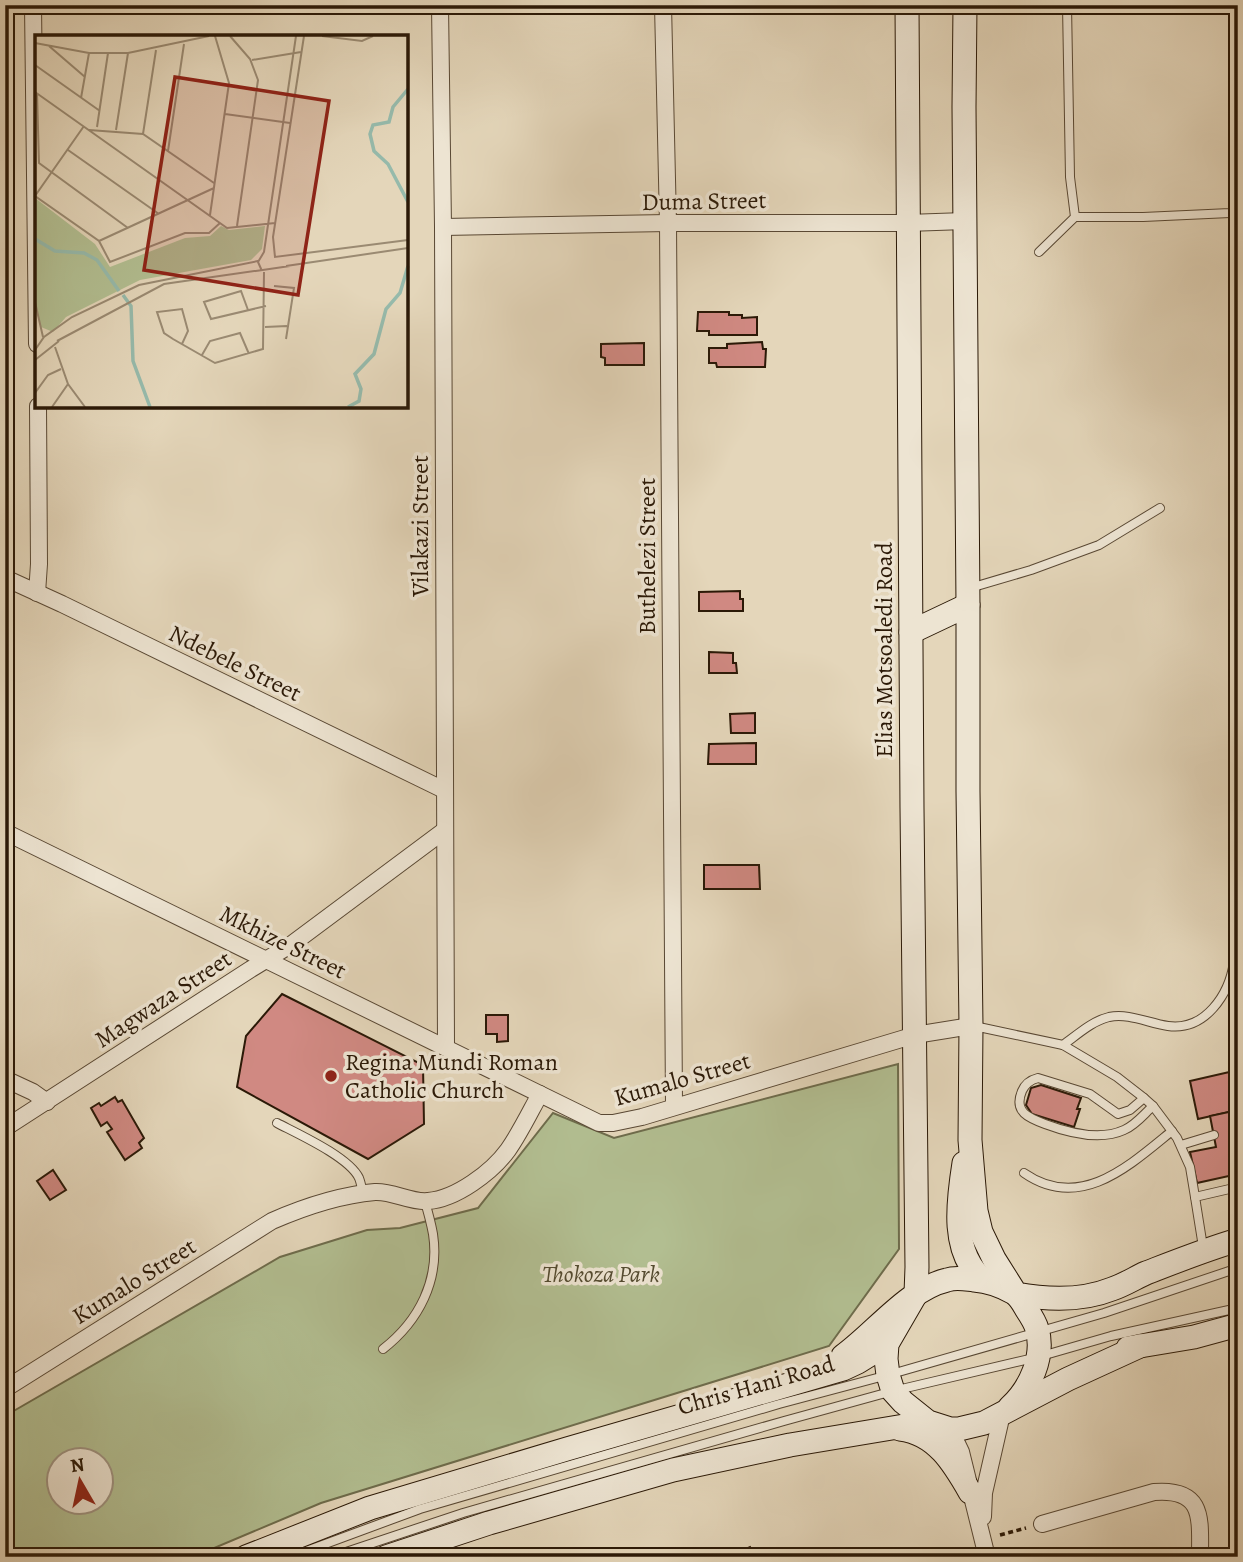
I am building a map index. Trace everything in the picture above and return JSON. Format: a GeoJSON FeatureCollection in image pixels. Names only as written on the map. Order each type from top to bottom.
{"type":"FeatureCollection","features":[{"type":"Feature","properties":{"kind":"main road","name":"Elias Motsoaledi Road"},"geometry":{"type":"LineString","coordinates":[[907,5],[916,1294]]}},
{"type":"Feature","properties":{"kind":"main road"},"geometry":{"type":"LineString","coordinates":[[965,5],[970,1140],[976,1211],[981,1231],[994,1259],[1038,1332],[1038,1357],[1028,1384],[1002,1414]]}},
{"type":"Feature","properties":{"kind":"main road"},"geometry":{"type":"LineString","coordinates":[[911,632],[968,597]]}},
{"type":"Feature","properties":{"kind":"main road"},"geometry":{"type":"LineString","coordinates":[[970,1140],[960,1187],[958,1217],[964,1251],[976,1274],[985,1281],[1016,1294],[1041,1299],[1094,1295],[1204,1250],[1238,1240]]}},
{"type":"Feature","properties":{"kind":"main road"},"geometry":{"type":"LineString","coordinates":[[800,1382],[847,1353],[916,1294],[951,1279],[985,1281]]}},
{"type":"Feature","properties":{"kind":"main road"},"geometry":{"type":"LineString","coordinates":[[916,1294],[887,1343],[890,1383],[903,1402],[928,1422],[950,1429],[970,1428],[984,1423],[1140,1346]]}},
{"type":"Feature","properties":{"kind":"main road"},"geometry":{"type":"LineString","coordinates":[[1028,1384],[1115,1350],[1194,1337],[1238,1325]]}},
{"type":"Feature","properties":{"kind":"main road","name":"Chris Hani Road"},"geometry":{"type":"LineString","coordinates":[[246,1557],[370,1508],[843,1369],[887,1343]]}},
{"type":"Feature","properties":{"kind":"main road"},"geometry":{"type":"LineString","coordinates":[[386,1557],[489,1523],[673,1470],[790,1445],[928,1422]]}},
{"type":"Feature","properties":{"kind":"main road"},"geometry":{"type":"LineString","coordinates":[[896,1428],[922,1435],[936,1445],[947,1455],[970,1492]]}},
{"type":"Feature","properties":{"kind":"street"},"geometry":{"type":"LineString","coordinates":[[33,5],[35,174]]}},
{"type":"Feature","properties":{"kind":"street","name":"Vilakazi Street"},"geometry":{"type":"LineString","coordinates":[[440,5],[446,1047]]}},
{"type":"Feature","properties":{"kind":"street","name":"Buthelezi Street"},"geometry":{"type":"LineString","coordinates":[[663,5],[668,223],[674,1106]]}},
{"type":"Feature","properties":{"kind":"street","name":"Duma Street"},"geometry":{"type":"LineString","coordinates":[[443,228],[965,221]]}},
{"type":"Feature","properties":{"kind":"street"},"geometry":{"type":"LineString","coordinates":[[37,408],[40,564],[37,593]]}},
{"type":"Feature","properties":{"kind":"street","name":"Ndebele Street"},"geometry":{"type":"LineString","coordinates":[[5,578],[444,790]]}},
{"type":"Feature","properties":{"kind":"street","name":"Magwaza Street"},"geometry":{"type":"LineString","coordinates":[[5,1128],[292,944],[444,830]]}},
{"type":"Feature","properties":{"kind":"street","name":"Mkhize Street"},"geometry":{"type":"LineString","coordinates":[[5,832],[540,1094]]}},
{"type":"Feature","properties":{"kind":"street","name":"Kumalo Street"},"geometry":{"type":"LineString","coordinates":[[540,1094],[599,1123],[626,1121],[915,1035],[971,1026]]}},
{"type":"Feature","properties":{"kind":"street"},"geometry":{"type":"LineString","coordinates":[[5,1079],[47,1102]]}},
{"type":"Feature","properties":{"kind":"street"},"geometry":{"type":"LineString","coordinates":[[425,1202],[445,1198],[489,1170],[508,1150],[540,1094]]}},
{"type":"Feature","properties":{"kind":"street","name":"Kumalo Street"},"geometry":{"type":"LineString","coordinates":[[5,1389],[272,1221],[304,1208],[378,1192],[425,1202]]}},
{"type":"Feature","properties":{"kind":"street"},"geometry":{"type":"LineString","coordinates":[[983,1537],[984,1493],[1002,1414]]}},
{"type":"Feature","properties":{"kind":"street"},"geometry":{"type":"LineString","coordinates":[[950,1429],[961,1452],[987,1557]]}},
{"type":"Feature","properties":{"kind":"street"},"geometry":{"type":"LineString","coordinates":[[1042,1524],[1154,1492],[1170,1490],[1193,1502],[1200,1519],[1200,1557]]}},
{"type":"Feature","properties":{"kind":"lane"},"geometry":{"type":"LineString","coordinates":[[1067,5],[1070,177],[1075,217]]}},
{"type":"Feature","properties":{"kind":"lane"},"geometry":{"type":"LineString","coordinates":[[1039,252],[1075,217],[1230,213],[1238,208]]}},
{"type":"Feature","properties":{"kind":"lane"},"geometry":{"type":"LineString","coordinates":[[968,597],[1099,545],[1160,508]]}},
{"type":"Feature","properties":{"kind":"lane"},"geometry":{"type":"LineString","coordinates":[[1063,1045],[1092,1024],[1109,1017],[1126,1016],[1172,1027],[1191,1024],[1208,1015],[1223,996],[1234,962],[1234,930]]}},
{"type":"Feature","properties":{"kind":"lane"},"geometry":{"type":"LineString","coordinates":[[971,1026],[1063,1045],[1117,1077],[1153,1106],[1181,1145],[1190,1167],[1204,1250]]}},
{"type":"Feature","properties":{"kind":"lane"},"geometry":{"type":"LineString","coordinates":[[1144,1098],[1130,1110],[1118,1114],[1090,1094],[1038,1078],[1027,1084],[1019,1099],[1020,1108],[1030,1119],[1067,1133],[1111,1134],[1124,1130],[1153,1106]]}},
{"type":"Feature","properties":{"kind":"lane"},"geometry":{"type":"LineString","coordinates":[[277,1123],[339,1156],[359,1178],[363,1194]]}},
{"type":"Feature","properties":{"kind":"lane"},"geometry":{"type":"LineString","coordinates":[[1024,1173],[1037,1182],[1053,1187],[1072,1189],[1090,1185],[1109,1178],[1135,1161],[1172,1131]]}},
{"type":"Feature","properties":{"kind":"lane"},"geometry":{"type":"LineString","coordinates":[[1181,1145],[1214,1135]]}},
{"type":"Feature","properties":{"kind":"lane"},"geometry":{"type":"LineString","coordinates":[[1195,1197],[1238,1187]]}},
{"type":"Feature","properties":{"kind":"lane"},"geometry":{"type":"LineString","coordinates":[[383,1349],[403,1332],[416,1315],[431,1283],[433,1235],[425,1202]]}},
{"type":"Feature","properties":{"kind":"lane","name":"Chris Hani Road"},"geometry":{"type":"LineString","coordinates":[[331,1557],[463,1513],[890,1383],[1238,1268]]}},
{"type":"Feature","properties":{"kind":"lane","name":"Chris Hani Road"},"geometry":{"type":"LineString","coordinates":[[290,1557],[421,1509],[779,1404],[1038,1357],[1111,1336],[1238,1308]]}},
{"type":"Feature","properties":{"kind":"path"},"geometry":{"type":"LineString","coordinates":[[983,1537],[1042,1524]]}},
{"type":"Feature","properties":{"kind":"green space","name":"Thokoza Park"},"geometry":{"type":"Polygon","coordinates":[[[898,1064],[899,1249],[829,1346],[321,1503],[193,1557],[5,1557],[5,1416],[280,1257],[367,1230],[400,1228],[478,1208],[553,1113],[614,1138],[898,1064]]]}},
{"type":"Feature","properties":{"kind":"building"},"geometry":{"type":"Polygon","coordinates":[[[5,267],[12,267],[13,287],[5,286],[5,267]]]}},
{"type":"Feature","properties":{"kind":"building"},"geometry":{"type":"Polygon","coordinates":[[[698,312],[729,312],[729,315],[742,315],[742,318],[757,317],[757,335],[709,335],[709,331],[697,331],[698,312]]]}},
{"type":"Feature","properties":{"kind":"building"},"geometry":{"type":"Polygon","coordinates":[[[762,342],[763,349],[766,349],[765,367],[717,367],[716,363],[709,363],[709,348],[762,342]]]}},
{"type":"Feature","properties":{"kind":"building"},"geometry":{"type":"Polygon","coordinates":[[[644,343],[644,365],[605,365],[605,358],[601,357],[601,344],[644,343]]]}},
{"type":"Feature","properties":{"kind":"building"},"geometry":{"type":"Polygon","coordinates":[[[740,591],[743,611],[699,611],[699,592],[740,591]]]}},
{"type":"Feature","properties":{"kind":"building"},"geometry":{"type":"Polygon","coordinates":[[[709,652],[733,653],[737,673],[709,673],[709,652]]]}},
{"type":"Feature","properties":{"kind":"building"},"geometry":{"type":"Polygon","coordinates":[[[755,713],[755,733],[731,733],[730,714],[755,713]]]}},
{"type":"Feature","properties":{"kind":"building"},"geometry":{"type":"Polygon","coordinates":[[[756,743],[756,764],[708,764],[709,744],[756,743]]]}},
{"type":"Feature","properties":{"kind":"building"},"geometry":{"type":"Polygon","coordinates":[[[704,865],[759,865],[760,889],[704,889],[704,865]]]}},
{"type":"Feature","properties":{"kind":"building","name":"Regina Mundi Roman Catholic Church"},"geometry":{"type":"Polygon","coordinates":[[[282,994],[423,1065],[424,1124],[368,1159],[237,1087],[246,1036],[282,994]]]}},
{"type":"Feature","properties":{"kind":"building"},"geometry":{"type":"Polygon","coordinates":[[[486,1015],[508,1015],[508,1041],[497,1042],[497,1034],[486,1034],[486,1015]]]}},
{"type":"Feature","properties":{"kind":"building"},"geometry":{"type":"Polygon","coordinates":[[[1238,1070],[1238,1110],[1198,1119],[1190,1081],[1238,1070]]]}},
{"type":"Feature","properties":{"kind":"building"},"geometry":{"type":"Polygon","coordinates":[[[1041,1085],[1081,1098],[1074,1127],[1032,1114],[1026,1105],[1031,1088],[1041,1085]]]}},
{"type":"Feature","properties":{"kind":"building"},"geometry":{"type":"Polygon","coordinates":[[[115,1097],[118,1102],[122,1100],[144,1138],[139,1143],[142,1148],[125,1160],[107,1132],[112,1129],[107,1122],[101,1126],[91,1108],[99,1103],[101,1106],[115,1097]]]}},
{"type":"Feature","properties":{"kind":"building"},"geometry":{"type":"Polygon","coordinates":[[[1238,1110],[1238,1174],[1197,1183],[1190,1152],[1216,1147],[1210,1116],[1238,1110]]]}},
{"type":"Feature","properties":{"kind":"building"},"geometry":{"type":"Polygon","coordinates":[[[53,1170],[66,1190],[50,1200],[37,1181],[53,1170]]]}},
{"type":"Feature","properties":{"kind":"building"},"geometry":{"type":"Polygon","coordinates":[[[750,1547],[754,1557],[730,1557],[730,1556],[750,1547]]]}},
{"type":"Feature","properties":{"kind":"place","name":"Regina Mundi Roman Catholic Church"},"geometry":{"type":"Point","coordinates":[331,1076]}}]}
